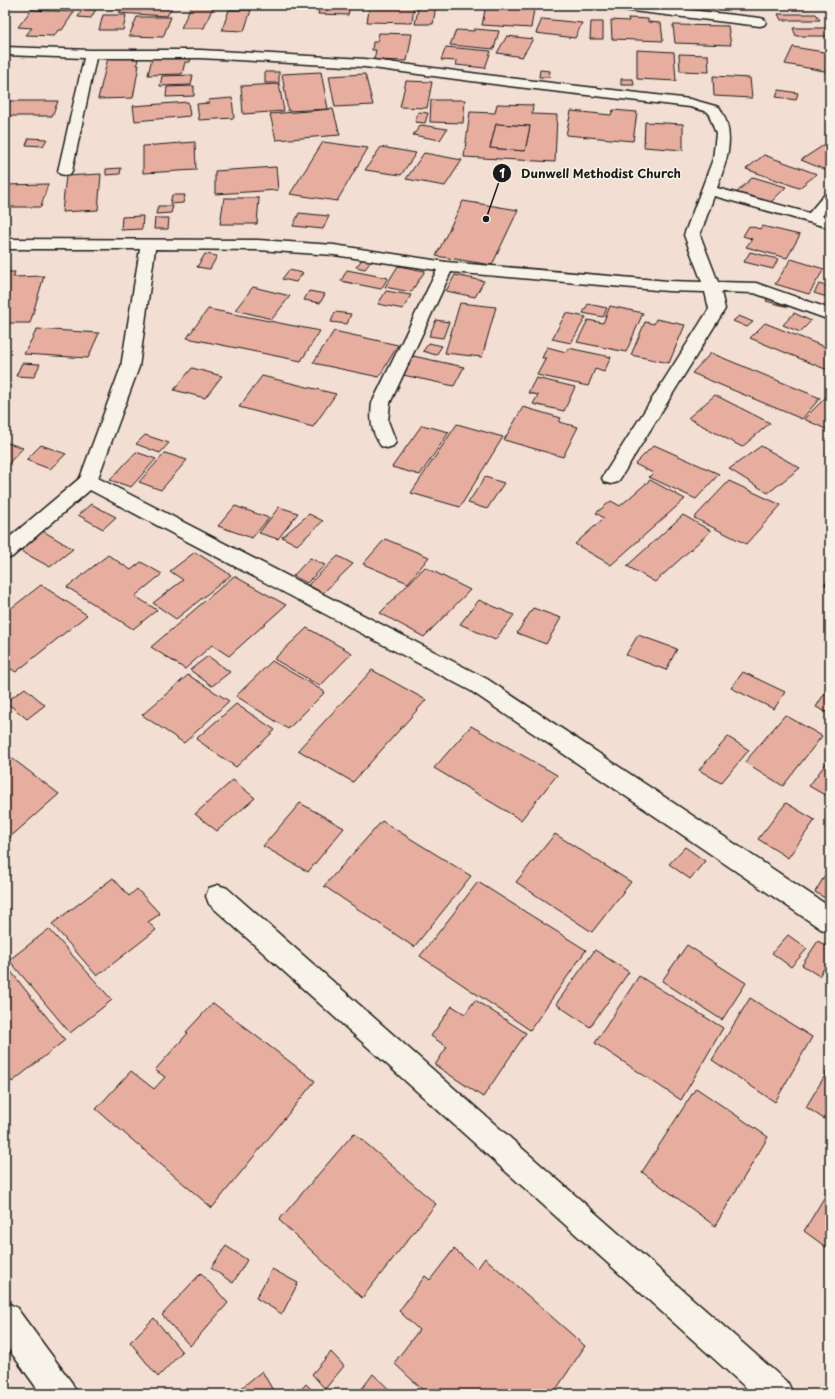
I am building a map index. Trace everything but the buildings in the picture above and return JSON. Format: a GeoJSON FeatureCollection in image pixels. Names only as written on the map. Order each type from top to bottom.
{"type":"FeatureCollection","features":[{"type":"Feature","properties":{"kind":"street"},"geometry":{"type":"LineString","coordinates":[[615,5],[760,22]]}},
{"type":"Feature","properties":{"kind":"street"},"geometry":{"type":"LineString","coordinates":[[5,51],[91,54],[200,54],[365,63],[704,106],[714,110],[723,134],[720,159],[692,235],[712,287],[717,309],[611,478]]}},
{"type":"Feature","properties":{"kind":"street"},"geometry":{"type":"LineString","coordinates":[[65,171],[91,54]]}},
{"type":"Feature","properties":{"kind":"street"},"geometry":{"type":"LineString","coordinates":[[708,190],[830,223]]}},
{"type":"Feature","properties":{"kind":"street"},"geometry":{"type":"LineString","coordinates":[[811,219],[830,198]]}},
{"type":"Feature","properties":{"kind":"street"},"geometry":{"type":"LineString","coordinates":[[5,244],[258,245],[334,250],[446,267],[668,286],[756,288],[830,315]]}},
{"type":"Feature","properties":{"kind":"street"},"geometry":{"type":"LineString","coordinates":[[5,552],[88,481],[130,367],[148,244]]}},
{"type":"Feature","properties":{"kind":"street"},"geometry":{"type":"LineString","coordinates":[[387,442],[378,422],[381,403],[446,267]]}},
{"type":"Feature","properties":{"kind":"street"},"geometry":{"type":"LineString","coordinates":[[88,481],[479,685],[830,921]]}},
{"type":"Feature","properties":{"kind":"street"},"geometry":{"type":"LineString","coordinates":[[218,896],[777,1394]]}},
{"type":"Feature","properties":{"kind":"street"},"geometry":{"type":"LineString","coordinates":[[5,1318],[61,1394]]}},
{"type":"Feature","properties":{"kind":"path"},"geometry":{"type":"LineString","coordinates":[[825,585],[830,580]]}},
{"type":"Feature","properties":{"kind":"place","name":"Dunwell Methodist Church"},"geometry":{"type":"Point","coordinates":[486,219]}}]}
